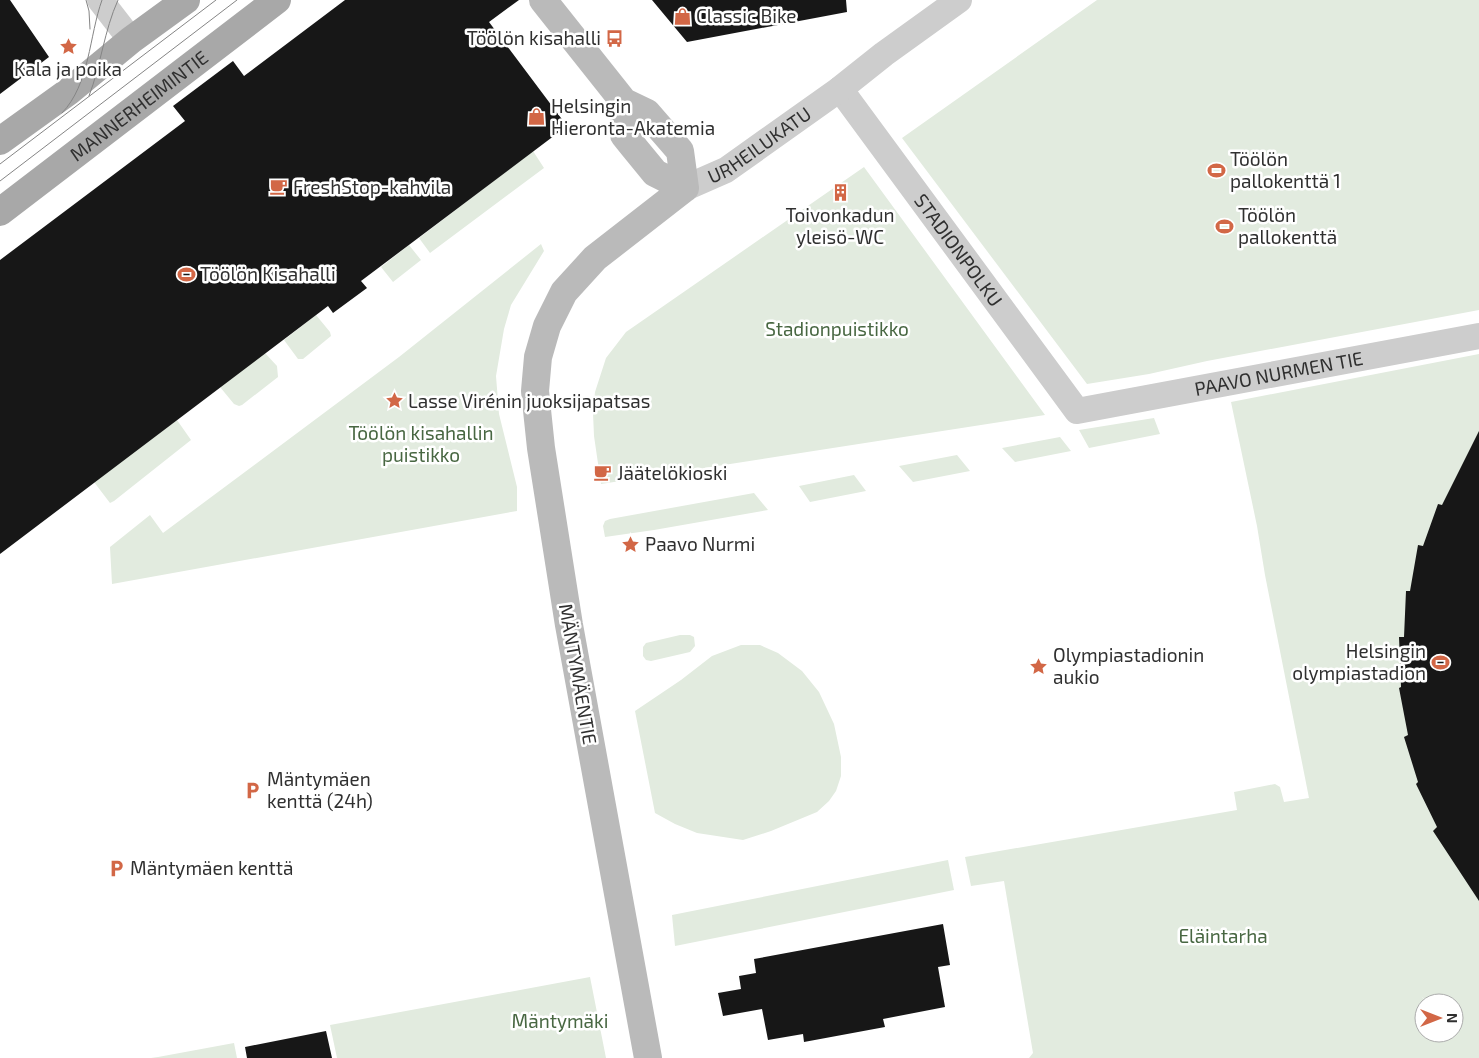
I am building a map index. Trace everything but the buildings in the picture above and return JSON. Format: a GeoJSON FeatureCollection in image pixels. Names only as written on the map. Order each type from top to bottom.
{"type":"FeatureCollection","features":[{"type":"Feature","properties":{"kind":"main road"},"geometry":{"type":"LineString","coordinates":[[0,141],[68,92],[131,40],[186,0]]}},
{"type":"Feature","properties":{"kind":"main road","name":"MANNERHEIMINTIE"},"geometry":{"type":"LineString","coordinates":[[0,212],[277,0]]}},
{"type":"Feature","properties":{"kind":"street"},"geometry":{"type":"LineString","coordinates":[[100,0],[131,40]]}},
{"type":"Feature","properties":{"kind":"street"},"geometry":{"type":"LineString","coordinates":[[543,0],[624,102],[624,135],[655,174],[685,188]]}},
{"type":"Feature","properties":{"kind":"street","name":"URHEILUKATU"},"geometry":{"type":"LineString","coordinates":[[564,292],[596,258],[685,188],[726,170],[840,89],[884,54],[959,0]]}},
{"type":"Feature","properties":{"kind":"street","name":"STADIONPOLKU"},"geometry":{"type":"LineString","coordinates":[[840,89],[1077,411]]}},
{"type":"Feature","properties":{"kind":"street","name":"MÄNTYMÄENTIE"},"geometry":{"type":"LineString","coordinates":[[564,292],[547,326],[538,357],[535,391],[541,448],[569,625],[648,1058]]}},
{"type":"Feature","properties":{"kind":"street","name":"PAAVO NURMEN TIE"},"geometry":{"type":"LineString","coordinates":[[1077,411],[1479,336]]}},
{"type":"Feature","properties":{"kind":"green space","name":"Töölön pallokenttä 1"},"geometry":{"type":"Polygon","coordinates":[[[1097,0],[1479,0],[1479,310],[1207,361],[1149,374],[1087,384],[902,138],[1097,0]]]}},
{"type":"Feature","properties":{"kind":"green space"},"geometry":{"type":"Polygon","coordinates":[[[533,151],[544,168],[430,253],[419,238],[533,151]]]}},
{"type":"Feature","properties":{"kind":"green space","name":"Stadionpuistikko"},"geometry":{"type":"Polygon","coordinates":[[[864,167],[1045,415],[601,484],[594,436],[593,413],[595,392],[606,358],[626,332],[864,167]]]}},
{"type":"Feature","properties":{"kind":"green space","name":"Töölön kisahallin puistikko"},"geometry":{"type":"Polygon","coordinates":[[[541,244],[544,251],[511,305],[504,329],[496,376],[499,414],[517,487],[517,511],[112,584],[110,547],[150,515],[163,533],[399,357],[541,244]]]}},
{"type":"Feature","properties":{"kind":"green space"},"geometry":{"type":"Polygon","coordinates":[[[409,245],[421,260],[393,282],[381,267],[409,245]]]}},
{"type":"Feature","properties":{"kind":"green space"},"geometry":{"type":"Polygon","coordinates":[[[316,315],[330,332],[331,336],[303,359],[298,359],[284,340],[316,315]]]}},
{"type":"Feature","properties":{"kind":"green space"},"geometry":{"type":"Polygon","coordinates":[[[265,353],[277,366],[278,377],[242,405],[234,404],[220,387],[265,353]]]}},
{"type":"Feature","properties":{"kind":"green space","name":"Eläintarha"},"geometry":{"type":"Polygon","coordinates":[[[1479,354],[1479,1058],[1029,1058],[1033,1053],[1004,881],[971,886],[965,857],[1237,810],[1234,792],[1275,784],[1280,787],[1284,802],[1309,798],[1257,526],[1231,402],[1479,354]]]}},
{"type":"Feature","properties":{"kind":"green space"},"geometry":{"type":"Polygon","coordinates":[[[1154,418],[1160,434],[1089,448],[1079,430],[1154,418]]]}},
{"type":"Feature","properties":{"kind":"green space"},"geometry":{"type":"Polygon","coordinates":[[[177,420],[191,440],[110,503],[94,482],[177,420]]]}},
{"type":"Feature","properties":{"kind":"green space"},"geometry":{"type":"Polygon","coordinates":[[[1060,437],[1071,451],[1015,462],[1002,448],[1060,437]]]}},
{"type":"Feature","properties":{"kind":"green space"},"geometry":{"type":"Polygon","coordinates":[[[957,455],[970,471],[913,482],[899,466],[957,455]]]}},
{"type":"Feature","properties":{"kind":"green space"},"geometry":{"type":"Polygon","coordinates":[[[854,475],[866,491],[810,502],[799,486],[854,475]]]}},
{"type":"Feature","properties":{"kind":"green space"},"geometry":{"type":"Polygon","coordinates":[[[754,493],[768,510],[605,537],[603,526],[605,521],[610,519],[754,493]]]}},
{"type":"Feature","properties":{"kind":"green space"},"geometry":{"type":"Polygon","coordinates":[[[680,635],[694,637],[695,646],[690,652],[651,661],[646,660],[643,656],[643,647],[646,643],[680,635]]]}},
{"type":"Feature","properties":{"kind":"green space"},"geometry":{"type":"Polygon","coordinates":[[[741,645],[760,645],[778,653],[802,671],[819,692],[834,724],[841,757],[841,776],[836,791],[829,801],[817,812],[743,840],[697,833],[655,813],[635,711],[681,680],[712,656],[741,645]]]}},
{"type":"Feature","properties":{"kind":"green space"},"geometry":{"type":"Polygon","coordinates":[[[948,860],[954,890],[675,946],[672,915],[948,860]]]}},
{"type":"Feature","properties":{"kind":"green space","name":"Mäntymäki"},"geometry":{"type":"Polygon","coordinates":[[[590,977],[606,1058],[337,1058],[330,1025],[590,977]]]}},
{"type":"Feature","properties":{"kind":"green space"},"geometry":{"type":"Polygon","coordinates":[[[234,1043],[237,1058],[151,1058],[158,1057],[234,1043]]]}},
{"type":"Feature","properties":{"kind":"tram line"},"geometry":{"type":"LineString","coordinates":[[86,0],[90,29]]}},
{"type":"Feature","properties":{"kind":"tram line"},"geometry":{"type":"LineString","coordinates":[[62,113],[71,101],[84,74],[102,0]]}},
{"type":"Feature","properties":{"kind":"tram line"},"geometry":{"type":"LineString","coordinates":[[89,96],[109,24],[118,0]]}},
{"type":"Feature","properties":{"kind":"tram line"},"geometry":{"type":"LineString","coordinates":[[0,164],[216,0]]}},
{"type":"Feature","properties":{"kind":"tram line"},"geometry":{"type":"LineString","coordinates":[[0,181],[237,0]]}},
{"type":"Feature","properties":{"kind":"place","name":"Classic Bike"},"geometry":{"type":"Point","coordinates":[682,16]}},
{"type":"Feature","properties":{"kind":"place","name":"Töölön kisahalli"},"geometry":{"type":"Point","coordinates":[615,38]}},
{"type":"Feature","properties":{"kind":"place","name":"Kala ja poika"},"geometry":{"type":"Point","coordinates":[68,46]}},
{"type":"Feature","properties":{"kind":"place","name":"Helsingin Hieronta-Akatemia"},"geometry":{"type":"Point","coordinates":[537,117]}},
{"type":"Feature","properties":{"kind":"place","name":"Töölön pallokenttä 1"},"geometry":{"type":"Point","coordinates":[1216,170]}},
{"type":"Feature","properties":{"kind":"place","name":"FreshStop-kahvila"},"geometry":{"type":"Point","coordinates":[279,187]}},
{"type":"Feature","properties":{"kind":"place","name":"Toivonkadun yleisö-WC"},"geometry":{"type":"Point","coordinates":[840,192]}},
{"type":"Feature","properties":{"kind":"place","name":"Töölön pallokenttä"},"geometry":{"type":"Point","coordinates":[1224,226]}},
{"type":"Feature","properties":{"kind":"place","name":"Töölön Kisahalli"},"geometry":{"type":"Point","coordinates":[186,274]}},
{"type":"Feature","properties":{"kind":"place","name":"Lasse Virénin juoksijapatsas"},"geometry":{"type":"Point","coordinates":[394,401]}},
{"type":"Feature","properties":{"kind":"place","name":"Jäätelökioski"},"geometry":{"type":"Point","coordinates":[603,473]}},
{"type":"Feature","properties":{"kind":"place","name":"Paavo Nurmi"},"geometry":{"type":"Point","coordinates":[631,544]}},
{"type":"Feature","properties":{"kind":"place","name":"Helsingin olympiastadion"},"geometry":{"type":"Point","coordinates":[1440,662]}},
{"type":"Feature","properties":{"kind":"place","name":"Olympiastadionin aukio"},"geometry":{"type":"Point","coordinates":[1039,666]}},
{"type":"Feature","properties":{"kind":"place","name":"Mäntymäen kenttä (24h)"},"geometry":{"type":"Point","coordinates":[253,790]}},
{"type":"Feature","properties":{"kind":"place","name":"Mäntymäen kenttä"},"geometry":{"type":"Point","coordinates":[116,868]}}]}
